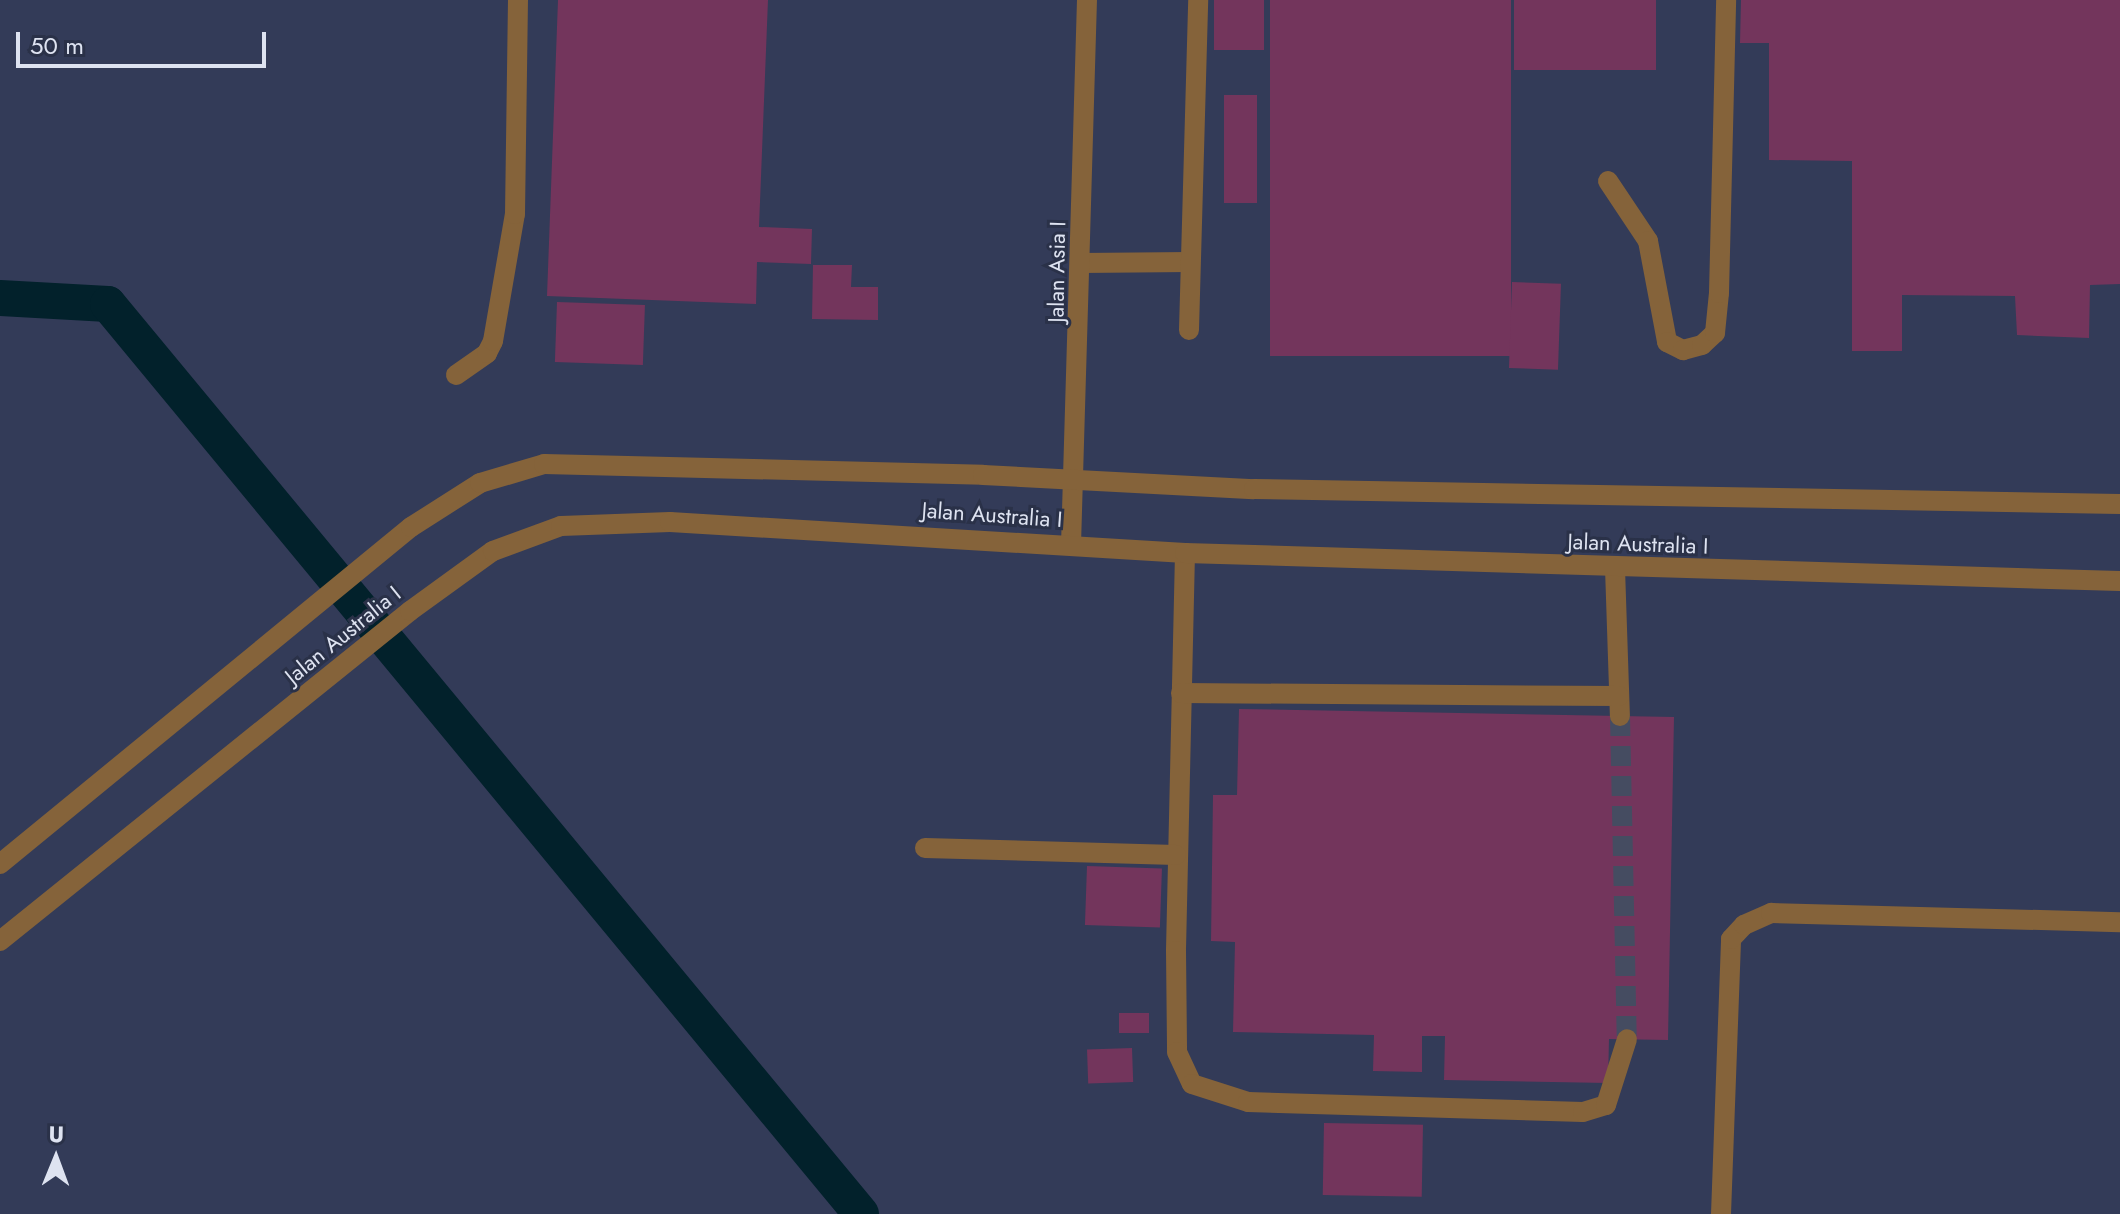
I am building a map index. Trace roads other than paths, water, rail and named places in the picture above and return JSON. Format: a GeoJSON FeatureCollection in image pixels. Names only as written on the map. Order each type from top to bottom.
{"type":"FeatureCollection","features":[{"type":"Feature","properties":{"kind":"lane"},"geometry":{"type":"LineString","coordinates":[[456,375],[487,353],[493,341],[515,214],[518,0]]}},
{"type":"Feature","properties":{"kind":"lane","name":"Jalan Asia I"},"geometry":{"type":"LineString","coordinates":[[1071,545],[1076,479],[1087,0]]}},
{"type":"Feature","properties":{"kind":"lane"},"geometry":{"type":"LineString","coordinates":[[1189,330],[1198,0]]}},
{"type":"Feature","properties":{"kind":"lane"},"geometry":{"type":"LineString","coordinates":[[1608,181],[1648,241],[1667,342],[1683,350],[1702,345],[1715,333],[1719,293],[1726,0]]}},
{"type":"Feature","properties":{"kind":"lane"},"geometry":{"type":"LineString","coordinates":[[1081,263],[1190,262]]}},
{"type":"Feature","properties":{"kind":"lane","name":"Jalan Australia I"},"geometry":{"type":"LineString","coordinates":[[0,864],[375,562],[411,527],[480,483],[544,464],[1076,479],[1254,489],[2120,504]]}},
{"type":"Feature","properties":{"kind":"lane","name":"Jalan Australia I"},"geometry":{"type":"LineString","coordinates":[[0,941],[410,611],[493,551],[561,526],[670,522],[1185,553],[2120,581]]}},
{"type":"Feature","properties":{"kind":"lane"},"geometry":{"type":"LineString","coordinates":[[1185,553],[1176,855],[1177,1052],[1192,1084],[1248,1102],[1583,1112],[1606,1105],[1627,1039]]}},
{"type":"Feature","properties":{"kind":"lane"},"geometry":{"type":"LineString","coordinates":[[1181,693],[1620,706],[1615,653],[1615,568]]}},
{"type":"Feature","properties":{"kind":"lane"},"geometry":{"type":"LineString","coordinates":[[925,848],[1176,855]]}},
{"type":"Feature","properties":{"kind":"lane"},"geometry":{"type":"LineString","coordinates":[[1721,1214],[1731,939],[1744,925],[1771,913],[2120,922]]}},
{"type":"Feature","properties":{"kind":"waterway"},"geometry":{"type":"LineString","coordinates":[[0,298],[108,304],[861,1214]]}},
{"type":"Feature","properties":{"kind":"tunnel"},"geometry":{"type":"LineString","coordinates":[[1620,716],[1627,1039]]}}]}
